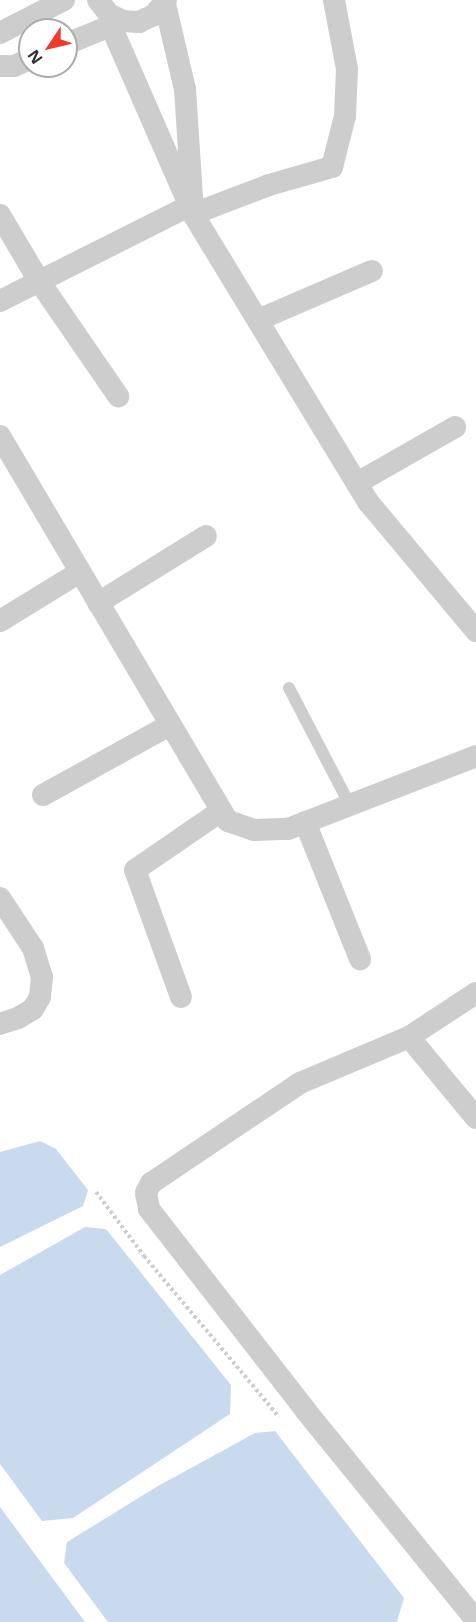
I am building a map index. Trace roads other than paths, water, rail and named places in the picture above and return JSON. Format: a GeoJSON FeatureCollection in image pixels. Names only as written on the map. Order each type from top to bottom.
{"type":"FeatureCollection","features":[{"type":"Feature","properties":{"kind":"street"},"geometry":{"type":"LineString","coordinates":[[0,33],[64,0]]}},
{"type":"Feature","properties":{"kind":"street"},"geometry":{"type":"LineString","coordinates":[[98,0],[117,23],[191,210],[369,503],[476,631]]}},
{"type":"Feature","properties":{"kind":"street"},"geometry":{"type":"LineString","coordinates":[[0,301],[191,210],[332,166],[345,116],[347,69],[334,0]]}},
{"type":"Feature","properties":{"kind":"street"},"geometry":{"type":"LineString","coordinates":[[78,39],[117,23],[139,22],[154,15],[166,2]]}},
{"type":"Feature","properties":{"kind":"street"},"geometry":{"type":"LineString","coordinates":[[166,2],[185,89],[191,210]]}},
{"type":"Feature","properties":{"kind":"street"},"geometry":{"type":"LineString","coordinates":[[0,66],[18,64]]}},
{"type":"Feature","properties":{"kind":"street"},"geometry":{"type":"LineString","coordinates":[[0,215],[39,281],[118,396]]}},
{"type":"Feature","properties":{"kind":"street"},"geometry":{"type":"LineString","coordinates":[[258,320],[372,271]]}},
{"type":"Feature","properties":{"kind":"street"},"geometry":{"type":"LineString","coordinates":[[357,483],[454,427]]}},
{"type":"Feature","properties":{"kind":"street"},"geometry":{"type":"LineString","coordinates":[[0,436],[228,821],[254,830],[288,829],[476,756]]}},
{"type":"Feature","properties":{"kind":"street"},"geometry":{"type":"LineString","coordinates":[[98,603],[206,536]]}},
{"type":"Feature","properties":{"kind":"street"},"geometry":{"type":"LineString","coordinates":[[0,621],[80,572]]}},
{"type":"Feature","properties":{"kind":"street"},"geometry":{"type":"LineString","coordinates":[[43,795],[170,725]]}},
{"type":"Feature","properties":{"kind":"street"},"geometry":{"type":"LineString","coordinates":[[181,997],[135,870],[221,811]]}},
{"type":"Feature","properties":{"kind":"street"},"geometry":{"type":"LineString","coordinates":[[305,822],[360,959]]}},
{"type":"Feature","properties":{"kind":"street"},"geometry":{"type":"LineString","coordinates":[[0,898],[33,948],[42,977],[40,997],[33,1009],[18,1018],[0,1024]]}},
{"type":"Feature","properties":{"kind":"street"},"geometry":{"type":"LineString","coordinates":[[476,993],[409,1037],[300,1083],[151,1183],[146,1192],[149,1209],[306,1411],[476,1620]]}},
{"type":"Feature","properties":{"kind":"street"},"geometry":{"type":"LineString","coordinates":[[409,1037],[476,1118]]}},
{"type":"Feature","properties":{"kind":"lane"},"geometry":{"type":"LineString","coordinates":[[288,688],[350,805]]}},
{"type":"Feature","properties":{"kind":"water"},"geometry":{"type":"Polygon","coordinates":[[[40,1141],[56,1149],[88,1190],[83,1206],[0,1247],[0,1152],[40,1141]]]}},
{"type":"Feature","properties":{"kind":"water"},"geometry":{"type":"Polygon","coordinates":[[[85,1227],[106,1229],[231,1385],[230,1414],[73,1518],[42,1521],[0,1464],[0,1275],[85,1227]]]}},
{"type":"Feature","properties":{"kind":"water"},"geometry":{"type":"Polygon","coordinates":[[[275,1431],[404,1598],[397,1622],[108,1622],[64,1563],[67,1542],[158,1486],[255,1433],[275,1431]]]}},
{"type":"Feature","properties":{"kind":"water"},"geometry":{"type":"Polygon","coordinates":[[[0,1507],[85,1622],[0,1622],[0,1507]]]}}]}
